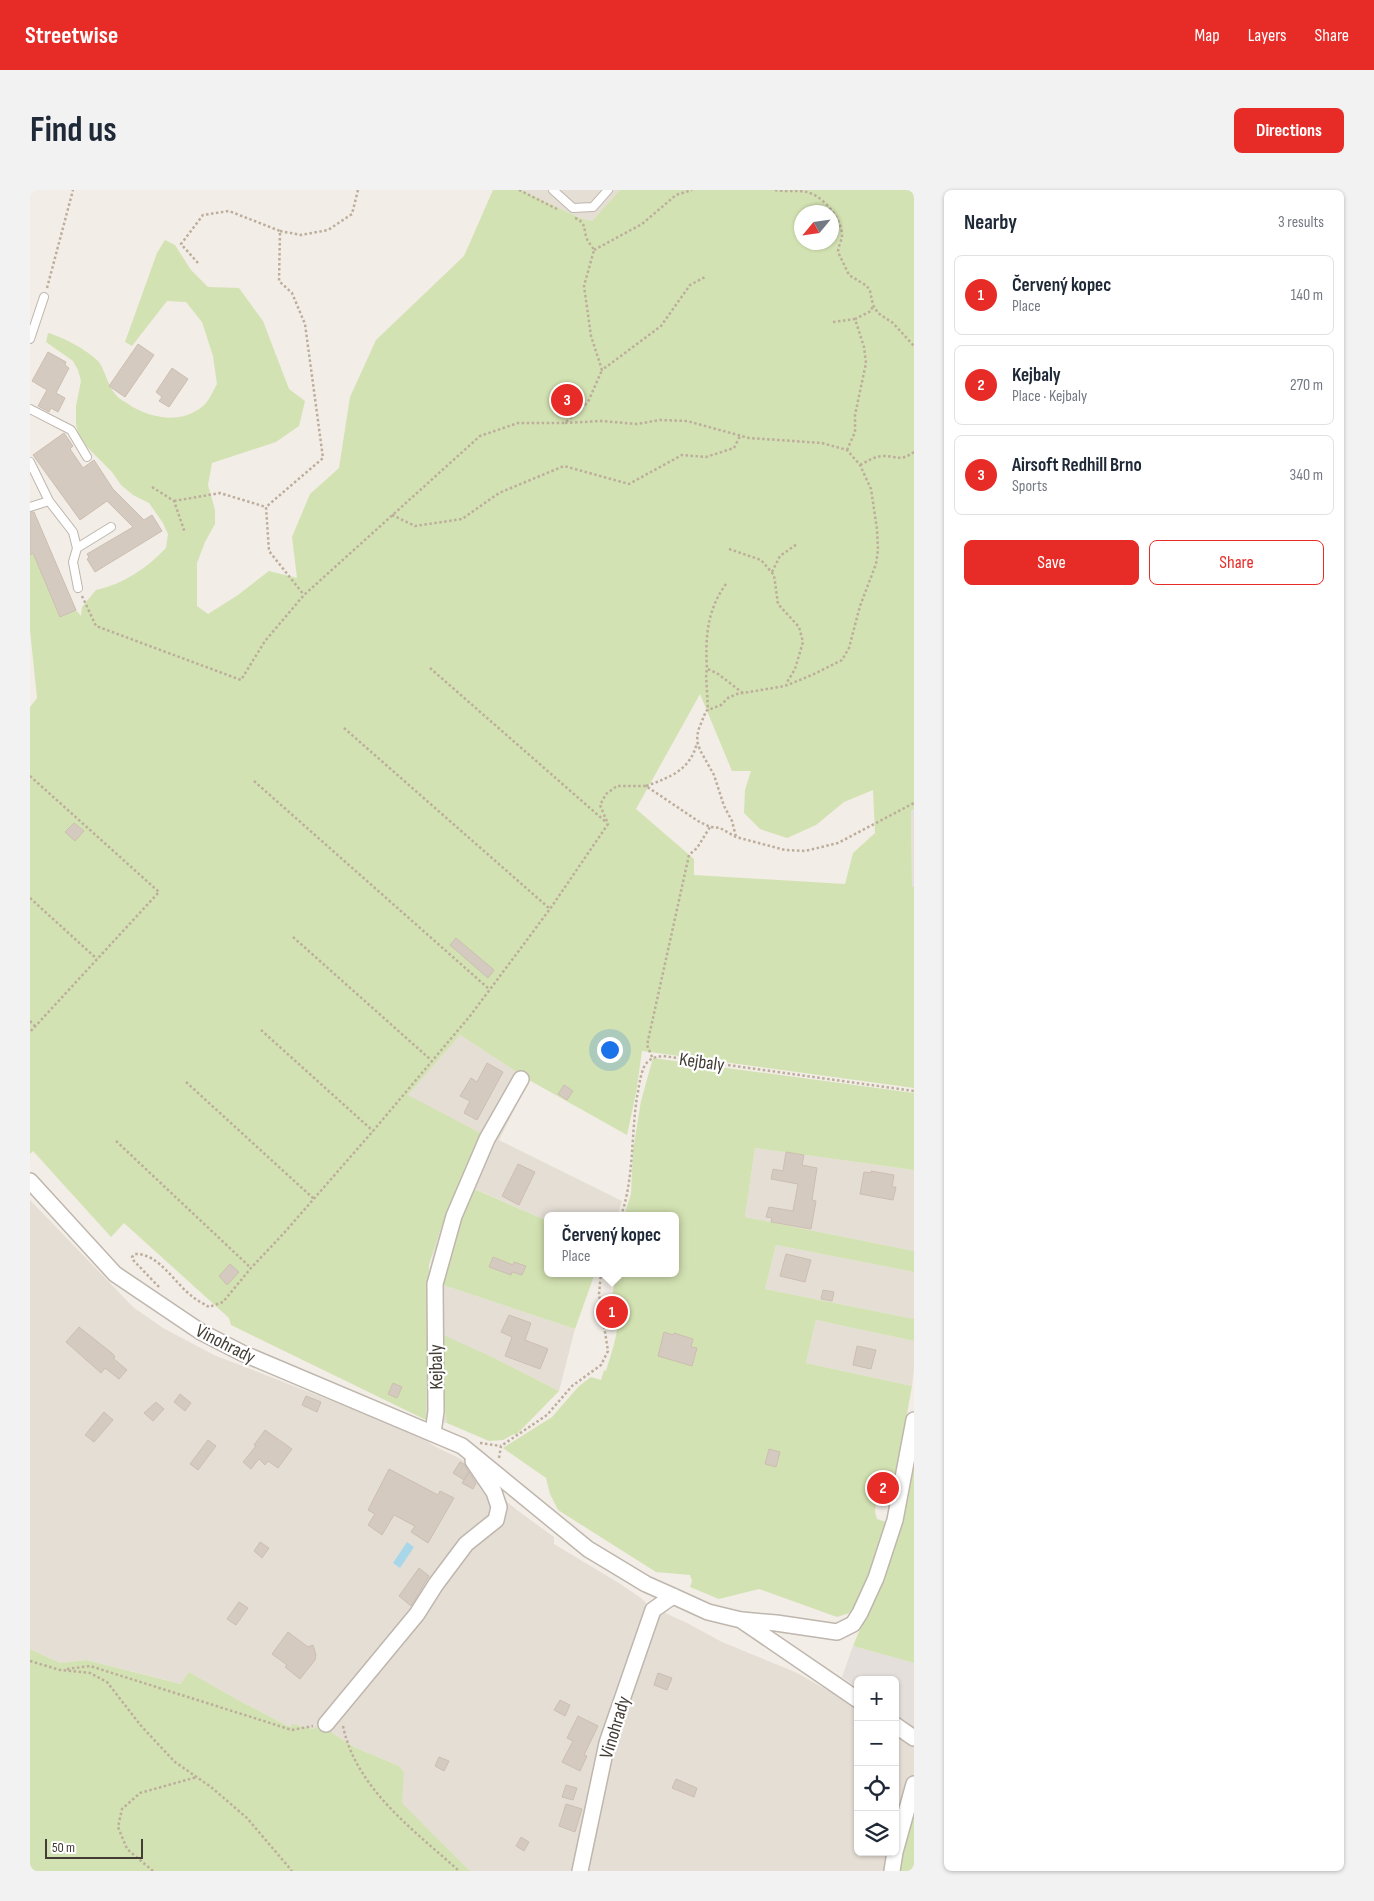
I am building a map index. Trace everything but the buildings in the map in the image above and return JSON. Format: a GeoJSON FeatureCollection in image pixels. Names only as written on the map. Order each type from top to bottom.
{"type":"FeatureCollection","features":[{"type":"Feature","properties":{"kind":"street","name":"Kejbaly"},"geometry":{"type":"LineString","coordinates":[[433,1433],[436,1411],[434,1284],[454,1216],[487,1139],[521,1078]]}},
{"type":"Feature","properties":{"kind":"street","name":"Vinohrady"},"geometry":{"type":"LineString","coordinates":[[30,1181],[115,1274],[201,1332],[242,1353],[462,1446],[588,1549],[646,1584],[708,1612],[741,1620],[854,1697]]}},
{"type":"Feature","properties":{"kind":"street"},"geometry":{"type":"LineString","coordinates":[[741,1620],[837,1632],[853,1624],[876,1578],[896,1520],[914,1420]]}},
{"type":"Feature","properties":{"kind":"street"},"geometry":{"type":"LineString","coordinates":[[326,1724],[417,1614],[436,1584],[466,1544],[496,1520],[499,1508],[494,1492],[462,1446]]}},
{"type":"Feature","properties":{"kind":"street","name":"Vinohrady"},"geometry":{"type":"LineString","coordinates":[[580,1871],[606,1744],[653,1610],[673,1596]]}},
{"type":"Feature","properties":{"kind":"street"},"geometry":{"type":"LineString","coordinates":[[899,1729],[914,1738]]}},
{"type":"Feature","properties":{"kind":"street"},"geometry":{"type":"LineString","coordinates":[[899,1838],[914,1784]]}},
{"type":"Feature","properties":{"kind":"street"},"geometry":{"type":"LineString","coordinates":[[892,1871],[894,1856]]}},
{"type":"Feature","properties":{"kind":"lane"},"geometry":{"type":"LineString","coordinates":[[553,190],[573,208],[580,208],[594,207],[608,190]]}},
{"type":"Feature","properties":{"kind":"lane"},"geometry":{"type":"LineString","coordinates":[[30,339],[44,297]]}},
{"type":"Feature","properties":{"kind":"lane"},"geometry":{"type":"LineString","coordinates":[[30,409],[71,430],[87,457]]}},
{"type":"Feature","properties":{"kind":"lane"},"geometry":{"type":"LineString","coordinates":[[30,462],[49,501],[70,527],[77,548],[73,562],[78,588]]}},
{"type":"Feature","properties":{"kind":"lane"},"geometry":{"type":"LineString","coordinates":[[30,506],[49,501]]}},
{"type":"Feature","properties":{"kind":"lane"},"geometry":{"type":"LineString","coordinates":[[77,548],[111,527]]}},
{"type":"Feature","properties":{"kind":"path"},"geometry":{"type":"LineString","coordinates":[[44,297],[73,190]]}},
{"type":"Feature","properties":{"kind":"path"},"geometry":{"type":"LineString","coordinates":[[198,263],[181,244],[203,216],[229,212],[280,231],[302,235],[328,230],[352,214],[358,190]]}},
{"type":"Feature","properties":{"kind":"path"},"geometry":{"type":"LineString","coordinates":[[519,190],[563,212]]}},
{"type":"Feature","properties":{"kind":"path"},"geometry":{"type":"LineString","coordinates":[[602,370],[591,336],[584,286],[594,250],[642,224],[676,195],[692,190]]}},
{"type":"Feature","properties":{"kind":"path"},"geometry":{"type":"LineString","coordinates":[[775,190],[806,191],[823,200],[833,212],[840,226],[842,237],[838,246],[840,258],[849,275],[867,286],[870,291],[871,311],[855,318],[832,322]]}},
{"type":"Feature","properties":{"kind":"path"},"geometry":{"type":"LineString","coordinates":[[572,217],[585,225],[587,239],[594,250]]}},
{"type":"Feature","properties":{"kind":"path"},"geometry":{"type":"LineString","coordinates":[[266,508],[323,458],[305,324],[292,293],[279,281],[280,231]]}},
{"type":"Feature","properties":{"kind":"path"},"geometry":{"type":"LineString","coordinates":[[565,423],[588,402],[602,370],[661,326],[690,285],[705,277]]}},
{"type":"Feature","properties":{"kind":"path"},"geometry":{"type":"LineString","coordinates":[[872,305],[893,323],[914,346]]}},
{"type":"Feature","properties":{"kind":"path"},"geometry":{"type":"LineString","coordinates":[[847,450],[855,432],[856,415],[866,363],[864,347],[855,318]]}},
{"type":"Feature","properties":{"kind":"path"},"geometry":{"type":"LineString","coordinates":[[78,588],[96,626],[241,680],[265,641],[304,595],[480,436],[518,423],[601,421],[637,424],[660,420],[687,421],[740,436],[822,442],[847,450],[860,465],[871,489],[878,550],[876,564],[860,606],[849,648],[842,660],[812,675],[785,686],[743,693],[728,698],[721,705],[706,711],[698,731],[700,750],[714,775],[736,836]]}},
{"type":"Feature","properties":{"kind":"path"},"geometry":{"type":"LineString","coordinates":[[392,515],[415,526],[462,519],[499,493],[564,466],[629,484],[682,455],[706,457],[734,448],[740,436]]}},
{"type":"Feature","properties":{"kind":"path"},"geometry":{"type":"LineString","coordinates":[[860,465],[875,458],[884,456],[898,459],[914,452]]}},
{"type":"Feature","properties":{"kind":"path"},"geometry":{"type":"LineString","coordinates":[[152,487],[174,501],[185,533]]}},
{"type":"Feature","properties":{"kind":"path"},"geometry":{"type":"LineString","coordinates":[[174,501],[220,493],[266,508]]}},
{"type":"Feature","properties":{"kind":"path"},"geometry":{"type":"LineString","coordinates":[[266,508],[269,551],[304,595]]}},
{"type":"Feature","properties":{"kind":"path"},"geometry":{"type":"LineString","coordinates":[[772,572],[780,556],[797,544]]}},
{"type":"Feature","properties":{"kind":"path"},"geometry":{"type":"LineString","coordinates":[[729,549],[762,560],[772,572],[778,604],[799,627],[803,642],[795,669],[785,686]]}},
{"type":"Feature","properties":{"kind":"path"},"geometry":{"type":"LineString","coordinates":[[708,710],[706,634],[717,597],[726,584]]}},
{"type":"Feature","properties":{"kind":"path"},"geometry":{"type":"LineString","coordinates":[[430,668],[608,824]]}},
{"type":"Feature","properties":{"kind":"path"},"geometry":{"type":"LineString","coordinates":[[707,669],[718,674],[743,693]]}},
{"type":"Feature","properties":{"kind":"path"},"geometry":{"type":"LineString","coordinates":[[344,728],[550,909]]}},
{"type":"Feature","properties":{"kind":"path"},"geometry":{"type":"LineString","coordinates":[[608,824],[600,806],[606,794],[617,786],[646,786],[673,775],[691,760],[698,741]]}},
{"type":"Feature","properties":{"kind":"path"},"geometry":{"type":"LineString","coordinates":[[30,776],[159,892],[30,1032]]}},
{"type":"Feature","properties":{"kind":"path"},"geometry":{"type":"LineString","coordinates":[[254,781],[489,989]]}},
{"type":"Feature","properties":{"kind":"path"},"geometry":{"type":"LineString","coordinates":[[646,786],[698,822],[710,827],[720,828],[736,836],[785,850],[805,851],[838,843],[914,803]]}},
{"type":"Feature","properties":{"kind":"path"},"geometry":{"type":"LineString","coordinates":[[140,1266],[132,1257],[135,1254],[142,1254],[155,1260],[192,1297],[209,1307],[223,1302],[373,1131],[470,1016],[550,909],[608,824]]}},
{"type":"Feature","properties":{"kind":"path"},"geometry":{"type":"LineString","coordinates":[[652,1057],[646,1045],[689,855],[697,848],[710,827]]}},
{"type":"Feature","properties":{"kind":"path"},"geometry":{"type":"LineString","coordinates":[[30,898],[98,960]]}},
{"type":"Feature","properties":{"kind":"path"},"geometry":{"type":"LineString","coordinates":[[293,936],[432,1060]]}},
{"type":"Feature","properties":{"kind":"path"},"geometry":{"type":"LineString","coordinates":[[30,1021],[35,1026]]}},
{"type":"Feature","properties":{"kind":"path"},"geometry":{"type":"LineString","coordinates":[[260,1030],[373,1131]]}},
{"type":"Feature","properties":{"kind":"path","name":"Kejbaly"},"geometry":{"type":"LineString","coordinates":[[622,1212],[627,1199],[634,1120],[641,1078],[644,1066],[652,1057],[670,1057],[914,1091]]}},
{"type":"Feature","properties":{"kind":"path"},"geometry":{"type":"LineString","coordinates":[[186,1082],[314,1199]]}},
{"type":"Feature","properties":{"kind":"path"},"geometry":{"type":"LineString","coordinates":[[116,1141],[251,1268]]}},
{"type":"Feature","properties":{"kind":"path"},"geometry":{"type":"LineString","coordinates":[[496,1473],[501,1446],[547,1415],[572,1386],[601,1365],[608,1352],[599,1294],[601,1277]]}},
{"type":"Feature","properties":{"kind":"path"},"geometry":{"type":"LineString","coordinates":[[30,1661],[60,1670],[90,1672],[107,1682],[142,1727],[175,1762],[211,1787],[247,1818],[292,1871]]}},
{"type":"Feature","properties":{"kind":"path"},"geometry":{"type":"LineString","coordinates":[[60,1670],[90,1666],[292,1730],[326,1724]]}},
{"type":"Feature","properties":{"kind":"path"},"geometry":{"type":"LineString","coordinates":[[339,1708],[344,1732],[354,1759],[378,1796],[459,1871]]}},
{"type":"Feature","properties":{"kind":"path"},"geometry":{"type":"LineString","coordinates":[[153,1871],[127,1849],[118,1827],[122,1808],[140,1793],[197,1777]]}},
{"type":"Feature","properties":{"kind":"shaded area"},"geometry":{"type":"Polygon","coordinates":[[[521,190],[620,190],[592,221],[580,218],[521,190]]]}},
{"type":"Feature","properties":{"kind":"shaded area"},"geometry":{"type":"Polygon","coordinates":[[[914,809],[914,887],[912,887],[911,811],[914,809]]]}},
{"type":"Feature","properties":{"kind":"shaded area"},"geometry":{"type":"Polygon","coordinates":[[[460,1035],[529,1080],[499,1140],[622,1201],[618,1212],[544,1212],[544,1219],[473,1188],[440,1284],[575,1329],[559,1391],[496,1359],[443,1399],[447,1423],[426,1420],[428,1276],[441,1228],[479,1140],[408,1095],[460,1035]]]}},
{"type":"Feature","properties":{"kind":"shaded area"},"geometry":{"type":"Polygon","coordinates":[[[755,1148],[914,1170],[914,1251],[745,1217],[755,1148]]]}},
{"type":"Feature","properties":{"kind":"shaded area"},"geometry":{"type":"Polygon","coordinates":[[[30,1200],[133,1307],[163,1328],[214,1355],[417,1434],[434,1446],[463,1460],[487,1485],[554,1537],[554,1544],[619,1583],[648,1605],[722,1642],[795,1672],[854,1705],[854,1856],[899,1856],[899,1735],[914,1747],[914,1803],[896,1871],[470,1871],[401,1803],[404,1772],[399,1766],[354,1747],[320,1725],[313,1729],[292,1725],[290,1727],[189,1672],[182,1684],[86,1660],[60,1663],[30,1649],[30,1200]]]}},
{"type":"Feature","properties":{"kind":"shaded area"},"geometry":{"type":"Polygon","coordinates":[[[776,1245],[914,1272],[914,1319],[765,1289],[776,1245]]]}},
{"type":"Feature","properties":{"kind":"shaded area"},"geometry":{"type":"Polygon","coordinates":[[[816,1320],[914,1341],[912,1386],[806,1363],[816,1320]]]}},
{"type":"Feature","properties":{"kind":"shaded area"},"geometry":{"type":"Polygon","coordinates":[[[853,1646],[914,1663],[914,1728],[899,1717],[899,1676],[854,1676],[854,1685],[842,1677],[853,1646]]]}},
{"type":"Feature","properties":{"kind":"green space"},"geometry":{"type":"Polygon","coordinates":[[[493,190],[521,190],[580,218],[592,221],[620,190],[914,190],[914,809],[911,811],[912,887],[914,887],[914,1088],[642,1051],[627,1135],[529,1080],[460,1035],[408,1095],[480,1133],[479,1140],[441,1228],[429,1265],[426,1420],[231,1325],[229,1318],[124,1223],[111,1237],[33,1151],[30,1154],[30,707],[37,698],[30,630],[30,555],[33,553],[60,617],[76,610],[81,616],[82,607],[96,590],[116,584],[134,574],[166,548],[168,534],[149,503],[133,495],[121,485],[112,472],[79,439],[76,424],[76,406],[81,381],[78,370],[73,361],[46,342],[48,333],[81,348],[98,361],[110,387],[121,400],[149,414],[167,418],[195,412],[209,399],[217,384],[213,356],[202,322],[186,302],[167,301],[132,346],[125,342],[157,253],[165,240],[175,245],[191,270],[208,287],[239,288],[263,321],[289,389],[305,401],[299,426],[276,442],[212,463],[208,485],[215,510],[215,524],[205,542],[197,563],[197,606],[208,614],[238,595],[269,571],[297,578],[292,537],[310,494],[339,468],[350,397],[376,340],[464,256],[493,190]],[[700,694],[636,809],[694,859],[694,875],[845,884],[853,853],[875,833],[873,790],[844,802],[816,825],[787,838],[760,829],[744,813],[745,790],[751,771],[732,771],[700,694]]]}},
{"type":"Feature","properties":{"kind":"green space"},"geometry":{"type":"Polygon","coordinates":[[[653,1058],[914,1093],[914,1170],[755,1148],[745,1217],[914,1251],[914,1272],[776,1245],[765,1289],[914,1319],[914,1341],[816,1320],[806,1363],[912,1386],[896,1475],[879,1471],[873,1495],[877,1496],[875,1512],[877,1519],[886,1522],[881,1546],[852,1612],[837,1617],[759,1589],[719,1599],[690,1587],[692,1581],[690,1575],[656,1572],[558,1510],[550,1494],[546,1478],[503,1448],[552,1417],[579,1386],[591,1377],[601,1380],[604,1370],[606,1371],[614,1345],[617,1328],[618,1320],[615,1302],[611,1302],[614,1277],[679,1277],[679,1212],[625,1212],[631,1194],[633,1150],[641,1101],[653,1058]]]}},
{"type":"Feature","properties":{"kind":"green space"},"geometry":{"type":"Polygon","coordinates":[[[472,1188],[544,1219],[544,1277],[594,1277],[575,1329],[440,1284],[461,1214],[472,1188]]]}},
{"type":"Feature","properties":{"kind":"green space"},"geometry":{"type":"Polygon","coordinates":[[[439,1333],[559,1391],[516,1435],[514,1434],[503,1440],[489,1441],[447,1423],[443,1399],[439,1333]]]}},
{"type":"Feature","properties":{"kind":"green space"},"geometry":{"type":"Polygon","coordinates":[[[914,1439],[914,1663],[853,1646],[875,1593],[914,1439]]]}},
{"type":"Feature","properties":{"kind":"green space"},"geometry":{"type":"Polygon","coordinates":[[[30,1649],[60,1663],[86,1660],[181,1684],[189,1672],[290,1727],[292,1724],[313,1729],[320,1725],[354,1747],[399,1766],[404,1772],[402,1803],[470,1871],[30,1871],[30,1649]]]}},
{"type":"Feature","properties":{"kind":"green space"},"geometry":{"type":"Polygon","coordinates":[[[914,1803],[914,1871],[896,1871],[914,1803]]]}},
{"type":"Feature","properties":{"kind":"water"},"geometry":{"type":"Polygon","coordinates":[[[407,1542],[414,1547],[400,1568],[393,1563],[407,1542]]]}},
{"type":"Feature","properties":{"kind":"place","name":"Airsoft Redhill Brno"},"geometry":{"type":"Point","coordinates":[567,400]}},
{"type":"Feature","properties":{"kind":"place","name":"Červený kopec"},"geometry":{"type":"Point","coordinates":[612,1312]}},
{"type":"Feature","properties":{"kind":"place","name":"Kejbaly"},"geometry":{"type":"Point","coordinates":[883,1488]}}]}
